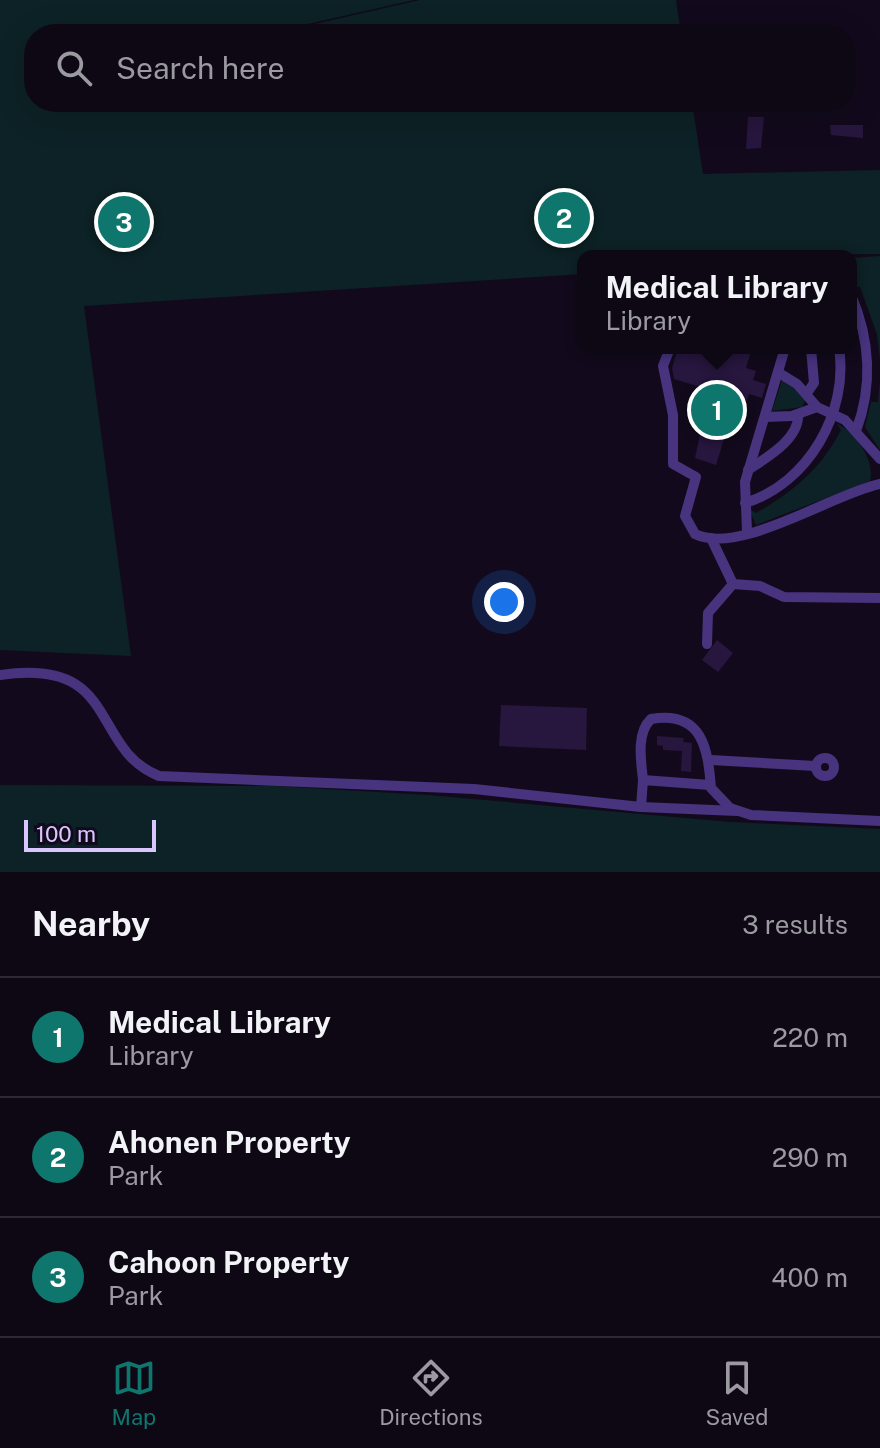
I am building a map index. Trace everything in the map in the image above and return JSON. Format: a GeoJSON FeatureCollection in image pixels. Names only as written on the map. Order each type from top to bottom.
{"type":"FeatureCollection","features":[{"type":"Feature","properties":{"kind":"lane"},"geometry":{"type":"LineString","coordinates":[[856,431],[865,408],[867,354],[864,330],[857,311]]}},
{"type":"Feature","properties":{"kind":"lane"},"geometry":{"type":"LineString","coordinates":[[668,354],[663,366],[673,415],[671,460],[696,477],[685,506],[688,525],[695,534],[711,538],[779,524],[834,498],[880,484]]}},
{"type":"Feature","properties":{"kind":"lane"},"geometry":{"type":"LineString","coordinates":[[747,531],[745,503],[748,470],[784,354]]}},
{"type":"Feature","properties":{"kind":"lane"},"geometry":{"type":"LineString","coordinates":[[807,393],[814,383],[812,354]]}},
{"type":"Feature","properties":{"kind":"lane"},"geometry":{"type":"LineString","coordinates":[[745,503],[769,493],[803,464],[833,414],[841,378],[839,354]]}},
{"type":"Feature","properties":{"kind":"lane"},"geometry":{"type":"LineString","coordinates":[[779,373],[807,393],[817,407],[833,414],[856,431],[880,459]]}},
{"type":"Feature","properties":{"kind":"lane"},"geometry":{"type":"LineString","coordinates":[[765,417],[798,414],[817,407]]}},
{"type":"Feature","properties":{"kind":"lane"},"geometry":{"type":"LineString","coordinates":[[748,470],[788,438],[799,421],[798,414]]}},
{"type":"Feature","properties":{"kind":"lane"},"geometry":{"type":"LineString","coordinates":[[711,538],[733,584]]}},
{"type":"Feature","properties":{"kind":"lane"},"geometry":{"type":"LineString","coordinates":[[733,584],[760,586],[784,597],[880,598]]}},
{"type":"Feature","properties":{"kind":"lane"},"geometry":{"type":"LineString","coordinates":[[707,644],[708,613],[733,584]]}},
{"type":"Feature","properties":{"kind":"lane"},"geometry":{"type":"LineString","coordinates":[[0,675],[22,672],[50,674],[78,686],[92,696],[128,756],[140,768],[159,776],[474,789],[641,807],[880,821]]}},
{"type":"Feature","properties":{"kind":"lane"},"geometry":{"type":"LineString","coordinates":[[641,807],[643,733],[651,719],[671,719],[691,726],[711,760],[710,785],[718,798],[737,811]]}},
{"type":"Feature","properties":{"kind":"lane"},"geometry":{"type":"LineString","coordinates":[[711,760],[815,766]]}},
{"type":"Feature","properties":{"kind":"lane"},"geometry":{"type":"LineString","coordinates":[[643,780],[710,785]]}},
{"type":"Feature","properties":{"kind":"green space"},"geometry":{"type":"Polygon","coordinates":[[[0,0],[414,0],[307,24],[24,24],[24,112],[694,112],[703,174],[880,170],[880,254],[857,254],[857,250],[577,250],[577,274],[84,306],[131,656],[0,650],[0,0]]]}},
{"type":"Feature","properties":{"kind":"green space"},"geometry":{"type":"Polygon","coordinates":[[[420,0],[676,0],[680,24],[315,24],[420,0]]]}},
{"type":"Feature","properties":{"kind":"green space"},"geometry":{"type":"Polygon","coordinates":[[[880,256],[880,360],[877,334],[860,287],[857,287],[857,258],[880,256]]]}},
{"type":"Feature","properties":{"kind":"green space"},"geometry":{"type":"Polygon","coordinates":[[[782,380],[791,383],[805,401],[802,407],[772,411],[782,380]]]}},
{"type":"Feature","properties":{"kind":"green space"},"geometry":{"type":"Polygon","coordinates":[[[880,380],[880,450],[865,427],[871,402],[878,402],[880,380]]]}},
{"type":"Feature","properties":{"kind":"green space"},"geometry":{"type":"Polygon","coordinates":[[[837,424],[851,433],[867,456],[870,481],[756,525],[749,509],[756,513],[805,478],[833,444],[841,430],[837,424]]]}},
{"type":"Feature","properties":{"kind":"green space"},"geometry":{"type":"Polygon","coordinates":[[[0,785],[274,786],[428,795],[730,822],[880,829],[880,872],[0,872],[0,785]]]}},
{"type":"Feature","properties":{"kind":"building"},"geometry":{"type":"Polygon","coordinates":[[[748,117],[764,117],[761,148],[746,149],[748,117]]]}},
{"type":"Feature","properties":{"kind":"building"},"geometry":{"type":"Polygon","coordinates":[[[830,125],[863,125],[863,138],[831,135],[830,125]]]}},
{"type":"Feature","properties":{"kind":"building"},"geometry":{"type":"Polygon","coordinates":[[[676,354],[750,354],[746,368],[756,371],[753,380],[766,384],[762,398],[749,394],[747,401],[737,398],[716,465],[695,458],[701,430],[695,428],[707,389],[674,379],[672,368],[676,354]]]}},
{"type":"Feature","properties":{"kind":"building"},"geometry":{"type":"Polygon","coordinates":[[[717,640],[733,653],[718,672],[702,660],[717,640]]]}},
{"type":"Feature","properties":{"kind":"building"},"geometry":{"type":"Polygon","coordinates":[[[501,705],[587,708],[586,750],[499,746],[501,705]]]}},
{"type":"Feature","properties":{"kind":"building"},"geometry":{"type":"Polygon","coordinates":[[[657,736],[684,738],[683,742],[692,743],[691,772],[681,771],[682,751],[663,750],[663,746],[657,745],[657,736]]]}},
{"type":"Feature","properties":{"kind":"place","name":"Ahonen Property"},"geometry":{"type":"Point","coordinates":[564,218]}},
{"type":"Feature","properties":{"kind":"place","name":"Cahoon Property"},"geometry":{"type":"Point","coordinates":[124,222]}},
{"type":"Feature","properties":{"kind":"place","name":"Medical Library"},"geometry":{"type":"Point","coordinates":[717,410]}}]}
